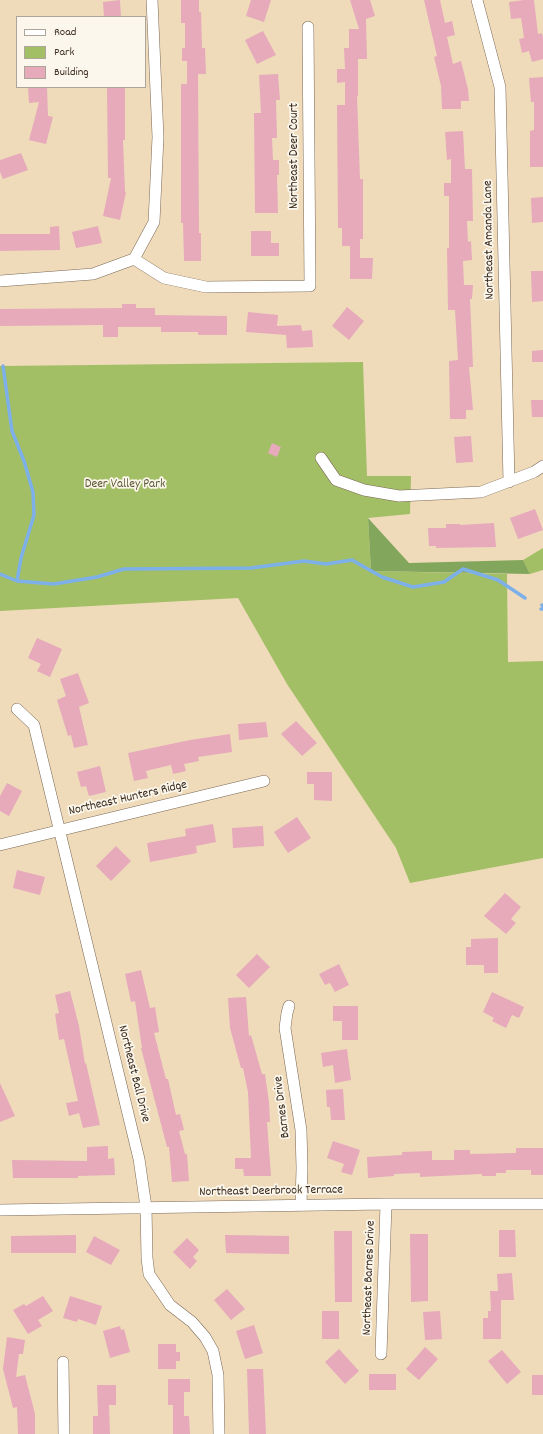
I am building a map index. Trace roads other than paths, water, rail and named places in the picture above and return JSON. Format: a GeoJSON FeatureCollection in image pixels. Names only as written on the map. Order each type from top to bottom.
{"type":"FeatureCollection","features":[{"type":"Feature","properties":{"kind":"street"},"geometry":{"type":"LineString","coordinates":[[0,281],[93,274],[134,259],[154,222],[158,137],[152,0]]}},
{"type":"Feature","properties":{"kind":"street","name":"Northeast Amanda Lane"},"geometry":{"type":"LineString","coordinates":[[477,0],[500,86],[509,482]]}},
{"type":"Feature","properties":{"kind":"street","name":"Northeast Deer Court"},"geometry":{"type":"LineString","coordinates":[[134,259],[164,278],[206,287],[310,286],[308,27]]}},
{"type":"Feature","properties":{"kind":"street"},"geometry":{"type":"LineString","coordinates":[[321,458],[336,480],[364,490],[399,496],[482,492],[534,472],[543,466]]}},
{"type":"Feature","properties":{"kind":"street","name":"Northeast Ball Drive"},"geometry":{"type":"LineString","coordinates":[[17,709],[34,725],[139,1159],[146,1207],[147,1258],[149,1274],[170,1305],[192,1322],[205,1337],[217,1363],[219,1434]]}},
{"type":"Feature","properties":{"kind":"street","name":"Northeast Hunters Ridge"},"geometry":{"type":"LineString","coordinates":[[0,845],[264,781]]}},
{"type":"Feature","properties":{"kind":"street","name":"Barnes Drive"},"geometry":{"type":"LineString","coordinates":[[290,1006],[286,1013],[285,1028],[301,1130],[301,1206]]}},
{"type":"Feature","properties":{"kind":"street","name":"Northeast Deerbrook Terrace"},"geometry":{"type":"LineString","coordinates":[[0,1210],[386,1204],[543,1204]]}},
{"type":"Feature","properties":{"kind":"street","name":"Northeast Barnes Drive"},"geometry":{"type":"LineString","coordinates":[[381,1354],[386,1204]]}},
{"type":"Feature","properties":{"kind":"street"},"geometry":{"type":"LineString","coordinates":[[63,1362],[64,1434]]}},
{"type":"Feature","properties":{"kind":"waterway"},"geometry":{"type":"LineString","coordinates":[[3,366],[12,431],[24,461],[33,492],[34,515],[21,558],[17,581]]}},
{"type":"Feature","properties":{"kind":"waterway"},"geometry":{"type":"LineString","coordinates":[[0,574],[17,581],[54,584],[97,577],[124,569],[251,568],[304,561],[326,564],[352,560],[382,577],[413,587],[444,582],[463,569],[498,580],[525,598]]}},
{"type":"Feature","properties":{"kind":"park label","name":"Deer Valley Park"},"geometry":{"type":"Point","coordinates":[125,485]}}]}
